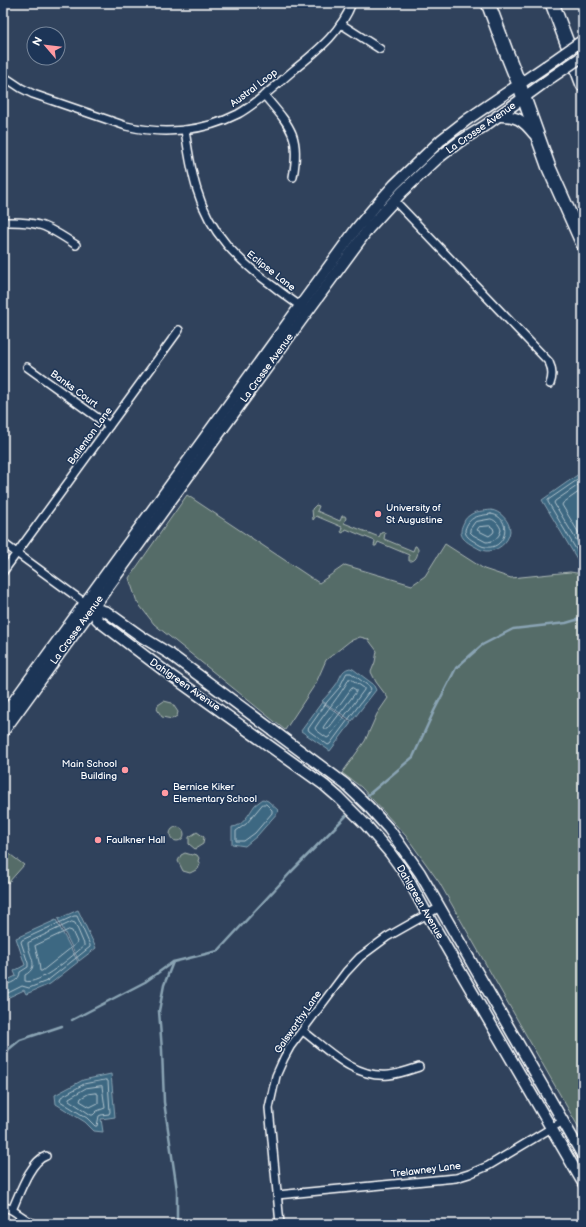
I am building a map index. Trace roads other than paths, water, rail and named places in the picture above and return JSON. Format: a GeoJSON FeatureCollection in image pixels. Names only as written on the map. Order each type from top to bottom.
{"type":"FeatureCollection","features":[{"type":"Feature","properties":{"kind":"highway"},"geometry":{"type":"LineString","coordinates":[[488,3],[549,168],[583,244]]}},
{"type":"Feature","properties":{"kind":"highway"},"geometry":{"type":"LineString","coordinates":[[552,3],[583,85]]}},
{"type":"Feature","properties":{"kind":"street","name":"Austral Loop"},"geometry":{"type":"LineString","coordinates":[[3,76],[33,94],[126,126],[155,131],[185,130],[205,126],[238,114],[264,95],[323,46],[342,24],[352,3]]}},
{"type":"Feature","properties":{"kind":"street"},"geometry":{"type":"LineString","coordinates":[[342,24],[380,49]]}},
{"type":"Feature","properties":{"kind":"street","name":"La Crosse Avenue"},"geometry":{"type":"LineString","coordinates":[[3,732],[89,606],[304,308],[356,229],[394,185],[441,140],[468,119],[583,40]]}},
{"type":"Feature","properties":{"kind":"street","name":"La Crosse Avenue"},"geometry":{"type":"LineString","coordinates":[[304,308],[394,200],[425,170],[447,151],[583,56]]}},
{"type":"Feature","properties":{"kind":"street"},"geometry":{"type":"LineString","coordinates":[[264,95],[287,123],[292,132],[296,154],[294,177]]}},
{"type":"Feature","properties":{"kind":"street"},"geometry":{"type":"LineString","coordinates":[[497,116],[509,116],[525,123],[539,139]]}},
{"type":"Feature","properties":{"kind":"street","name":"Eclipse Lane"},"geometry":{"type":"LineString","coordinates":[[185,130],[197,191],[206,213],[217,232],[234,254],[250,269],[304,308]]}},
{"type":"Feature","properties":{"kind":"street"},"geometry":{"type":"LineString","coordinates":[[394,200],[549,362],[553,376],[550,384]]}},
{"type":"Feature","properties":{"kind":"street"},"geometry":{"type":"LineString","coordinates":[[3,222],[25,222],[38,224],[57,232],[76,245]]}},
{"type":"Feature","properties":{"kind":"street","name":"Ballenton Lane"},"geometry":{"type":"LineString","coordinates":[[3,572],[179,330]]}},
{"type":"Feature","properties":{"kind":"street","name":"Banks Court"},"geometry":{"type":"LineString","coordinates":[[27,367],[109,426]]}},
{"type":"Feature","properties":{"kind":"street","name":"Dahlgreen Avenue"},"geometry":{"type":"LineString","coordinates":[[3,543],[89,606],[108,612],[142,637],[170,654],[345,784],[368,806],[389,829],[411,859],[583,1156]]}},
{"type":"Feature","properties":{"kind":"street","name":"La Crosse Avenue"},"geometry":{"type":"LineString","coordinates":[[3,716],[89,606]]}},
{"type":"Feature","properties":{"kind":"street","name":"Dahlgreen Avenue"},"geometry":{"type":"LineString","coordinates":[[89,606],[96,619],[166,672],[324,785],[349,807],[378,838],[400,866],[583,1184]]}},
{"type":"Feature","properties":{"kind":"street","name":"Galsworthy Lane"},"geometry":{"type":"LineString","coordinates":[[280,1224],[269,1118],[271,1097],[276,1076],[290,1047],[346,972],[360,957],[387,937],[440,907]]}},
{"type":"Feature","properties":{"kind":"street"},"geometry":{"type":"LineString","coordinates":[[303,1031],[347,1065],[363,1072],[373,1075],[390,1075],[419,1067]]}},
{"type":"Feature","properties":{"kind":"street","name":"Trelawney Lane"},"geometry":{"type":"LineString","coordinates":[[277,1195],[456,1178],[488,1166],[563,1121]]}},
{"type":"Feature","properties":{"kind":"street"},"geometry":{"type":"LineString","coordinates":[[12,1210],[32,1169],[38,1161],[46,1156]]}},
{"type":"Feature","properties":{"kind":"street"},"geometry":{"type":"LineString","coordinates":[[3,1206],[12,1210],[33,1224]]}},
{"type":"Feature","properties":{"kind":"water"},"geometry":{"type":"Polygon","coordinates":[[[583,471],[583,569],[542,500],[583,471]]]}},
{"type":"Feature","properties":{"kind":"water"},"geometry":{"type":"Polygon","coordinates":[[[491,510],[498,512],[504,517],[510,527],[510,531],[505,543],[494,550],[484,551],[467,542],[462,537],[461,530],[465,520],[470,515],[477,512],[491,510]]]}},
{"type":"Feature","properties":{"kind":"water"},"geometry":{"type":"Polygon","coordinates":[[[350,668],[373,684],[376,690],[352,721],[322,701],[337,683],[342,673],[350,668]]]}},
{"type":"Feature","properties":{"kind":"water"},"geometry":{"type":"Polygon","coordinates":[[[322,702],[351,723],[330,751],[301,731],[322,702]]]}},
{"type":"Feature","properties":{"kind":"water"},"geometry":{"type":"Polygon","coordinates":[[[263,799],[268,801],[279,811],[257,836],[245,846],[232,844],[232,827],[243,822],[255,805],[263,799]]]}},
{"type":"Feature","properties":{"kind":"water"},"geometry":{"type":"Polygon","coordinates":[[[78,910],[96,948],[79,961],[58,919],[78,910]]]}},
{"type":"Feature","properties":{"kind":"water"},"geometry":{"type":"Polygon","coordinates":[[[56,920],[78,962],[50,984],[26,994],[24,990],[9,997],[3,998],[3,982],[16,976],[14,971],[25,965],[16,938],[56,920]]]}},
{"type":"Feature","properties":{"kind":"water"},"geometry":{"type":"Polygon","coordinates":[[[111,1074],[115,1117],[101,1119],[103,1132],[94,1131],[85,1122],[56,1104],[55,1095],[83,1080],[111,1074]]]}},
{"type":"Feature","properties":{"kind":"waterway"},"geometry":{"type":"LineString","coordinates":[[368,795],[413,757],[456,668],[482,645],[513,629],[566,623],[583,618]]}},
{"type":"Feature","properties":{"kind":"waterway"},"geometry":{"type":"LineString","coordinates":[[72,1020],[145,982],[173,962],[218,951],[291,872],[346,816]]}},
{"type":"Feature","properties":{"kind":"waterway"},"geometry":{"type":"LineString","coordinates":[[173,962],[164,985],[159,1011],[164,1102],[177,1190],[177,1224]]}},
{"type":"Feature","properties":{"kind":"waterway"},"geometry":{"type":"LineString","coordinates":[[3,1054],[20,1040],[62,1026]]}},
{"type":"Feature","properties":{"kind":"place","name":"University of St Augustine"},"geometry":{"type":"Point","coordinates":[378,514]}},
{"type":"Feature","properties":{"kind":"place","name":"Main School Building"},"geometry":{"type":"Point","coordinates":[125,770]}},
{"type":"Feature","properties":{"kind":"place","name":"Bernice Kiker Elementary School"},"geometry":{"type":"Point","coordinates":[165,793]}},
{"type":"Feature","properties":{"kind":"place","name":"Faulkner Hall"},"geometry":{"type":"Point","coordinates":[98,840]}}]}
